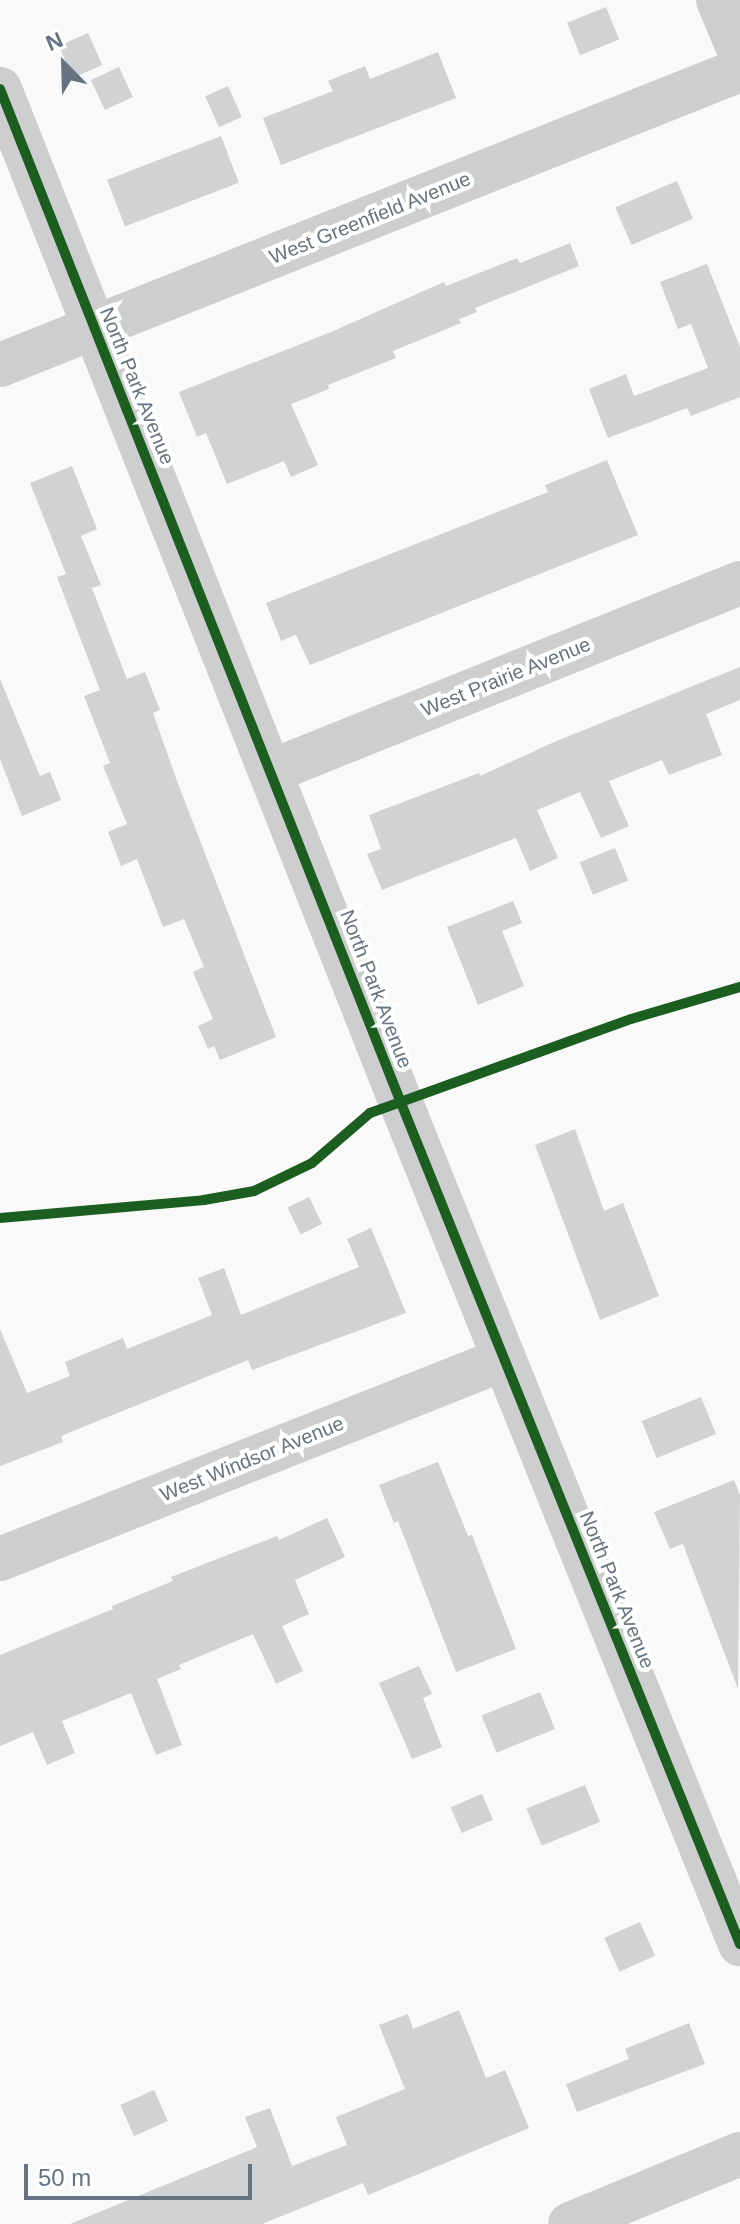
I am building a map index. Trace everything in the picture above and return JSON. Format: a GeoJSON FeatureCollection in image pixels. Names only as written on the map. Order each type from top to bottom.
{"type":"FeatureCollection","features":[{"type":"Feature","properties":{"kind":"street"},"geometry":{"type":"LineString","coordinates":[[718,0],[740,53]]}},
{"type":"Feature","properties":{"kind":"street","name":"West Greenfield Avenue"},"geometry":{"type":"LineString","coordinates":[[0,365],[740,70]]}},
{"type":"Feature","properties":{"kind":"street","name":"North Park Avenue"},"geometry":{"type":"LineString","coordinates":[[0,89],[504,1359],[740,1944]]}},
{"type":"Feature","properties":{"kind":"street","name":"West Prairie Avenue"},"geometry":{"type":"LineString","coordinates":[[272,771],[740,583]]}},
{"type":"Feature","properties":{"kind":"street","name":"West Windsor Avenue"},"geometry":{"type":"LineString","coordinates":[[0,1559],[504,1359]]}},
{"type":"Feature","properties":{"kind":"street"},"geometry":{"type":"LineString","coordinates":[[570,2224],[740,2154]]}},
{"type":"Feature","properties":{"kind":"building"},"geometry":{"type":"Polygon","coordinates":[[[606,7],[619,39],[580,55],[567,23],[606,7]]]}},
{"type":"Feature","properties":{"kind":"building"},"geometry":{"type":"Polygon","coordinates":[[[88,33],[102,65],[73,78],[59,46],[88,33]]]}},
{"type":"Feature","properties":{"kind":"building"},"geometry":{"type":"Polygon","coordinates":[[[438,52],[456,98],[281,165],[263,118],[333,91],[328,81],[365,66],[370,79],[438,52]]]}},
{"type":"Feature","properties":{"kind":"building"},"geometry":{"type":"Polygon","coordinates":[[[119,67],[133,97],[105,110],[91,80],[119,67]]]}},
{"type":"Feature","properties":{"kind":"building"},"geometry":{"type":"Polygon","coordinates":[[[228,86],[242,117],[219,127],[205,96],[228,86]]]}},
{"type":"Feature","properties":{"kind":"building"},"geometry":{"type":"Polygon","coordinates":[[[221,136],[239,183],[125,226],[107,180],[221,136]]]}},
{"type":"Feature","properties":{"kind":"building"},"geometry":{"type":"Polygon","coordinates":[[[677,181],[693,219],[631,245],[615,207],[677,181]]]}},
{"type":"Feature","properties":{"kind":"building"},"geometry":{"type":"Polygon","coordinates":[[[570,243],[579,266],[475,308],[477,312],[459,319],[461,323],[393,351],[396,358],[328,385],[329,389],[291,404],[318,465],[291,477],[284,461],[227,484],[206,433],[197,437],[179,392],[331,332],[444,282],[446,286],[517,258],[520,263],[570,243]]]}},
{"type":"Feature","properties":{"kind":"building"},"geometry":{"type":"Polygon","coordinates":[[[707,264],[740,347],[740,397],[691,416],[687,408],[608,438],[589,389],[626,374],[634,396],[708,368],[691,324],[678,329],[660,282],[707,264]]]}},
{"type":"Feature","properties":{"kind":"building"},"geometry":{"type":"Polygon","coordinates":[[[607,460],[638,535],[310,665],[296,635],[281,641],[266,603],[548,492],[545,485],[607,460]]]}},
{"type":"Feature","properties":{"kind":"building"},"geometry":{"type":"Polygon","coordinates":[[[72,466],[97,529],[81,536],[101,585],[92,588],[127,679],[145,672],[160,710],[153,713],[177,781],[276,1037],[220,1060],[214,1046],[208,1049],[198,1026],[213,1019],[193,972],[204,967],[184,919],[163,927],[137,859],[121,866],[108,832],[127,824],[103,766],[110,763],[84,696],[100,690],[57,577],[66,574],[30,483],[72,466]]]}},
{"type":"Feature","properties":{"kind":"building"},"geometry":{"type":"Polygon","coordinates":[[[740,667],[740,700],[706,714],[722,755],[669,775],[662,760],[609,781],[629,826],[601,838],[580,792],[537,810],[558,858],[530,871],[516,838],[382,890],[367,854],[381,849],[369,815],[479,773],[480,776],[554,742],[740,667]]]}},
{"type":"Feature","properties":{"kind":"building"},"geometry":{"type":"Polygon","coordinates":[[[0,679],[40,776],[50,772],[61,800],[22,816],[0,759],[0,679]]]}},
{"type":"Feature","properties":{"kind":"building"},"geometry":{"type":"Polygon","coordinates":[[[615,848],[628,880],[593,895],[580,862],[615,848]]]}},
{"type":"Feature","properties":{"kind":"building"},"geometry":{"type":"Polygon","coordinates":[[[513,901],[522,923],[502,931],[524,986],[478,1005],[447,927],[513,901]]]}},
{"type":"Feature","properties":{"kind":"building"},"geometry":{"type":"Polygon","coordinates":[[[575,1129],[604,1211],[623,1203],[659,1296],[600,1320],[535,1145],[575,1129]]]}},
{"type":"Feature","properties":{"kind":"building"},"geometry":{"type":"Polygon","coordinates":[[[309,1197],[322,1224],[301,1234],[287,1208],[309,1197]]]}},
{"type":"Feature","properties":{"kind":"building"},"geometry":{"type":"Polygon","coordinates":[[[371,1228],[406,1313],[252,1370],[248,1360],[61,1436],[63,1442],[0,1466],[0,1329],[27,1393],[70,1376],[65,1362],[123,1338],[127,1349],[212,1315],[198,1278],[224,1268],[241,1315],[359,1267],[347,1239],[371,1228]]]}},
{"type":"Feature","properties":{"kind":"building"},"geometry":{"type":"Polygon","coordinates":[[[701,1397],[716,1434],[657,1458],[642,1421],[701,1397]]]}},
{"type":"Feature","properties":{"kind":"building"},"geometry":{"type":"Polygon","coordinates":[[[438,1462],[468,1536],[472,1535],[516,1649],[456,1672],[398,1521],[394,1523],[379,1485],[438,1462]]]}},
{"type":"Feature","properties":{"kind":"building"},"geometry":{"type":"Polygon","coordinates":[[[734,1480],[740,1495],[738,1689],[683,1544],[670,1549],[654,1512],[734,1480]]]}},
{"type":"Feature","properties":{"kind":"building"},"geometry":{"type":"Polygon","coordinates":[[[327,1518],[345,1557],[295,1580],[309,1614],[282,1626],[303,1671],[276,1684],[253,1634],[179,1665],[181,1669],[157,1679],[182,1745],[156,1755],[131,1693],[62,1721],[75,1753],[47,1765],[33,1732],[0,1746],[0,1655],[113,1609],[112,1606],[173,1581],[171,1577],[277,1536],[279,1540],[327,1518]]]}},
{"type":"Feature","properties":{"kind":"building"},"geometry":{"type":"Polygon","coordinates":[[[419,1666],[432,1694],[423,1698],[442,1747],[412,1759],[379,1683],[419,1666]]]}},
{"type":"Feature","properties":{"kind":"building"},"geometry":{"type":"Polygon","coordinates":[[[540,1692],[555,1729],[497,1753],[482,1716],[540,1692]]]}},
{"type":"Feature","properties":{"kind":"building"},"geometry":{"type":"Polygon","coordinates":[[[585,1785],[600,1822],[542,1846],[527,1809],[585,1785]]]}},
{"type":"Feature","properties":{"kind":"building"},"geometry":{"type":"Polygon","coordinates":[[[482,1794],[493,1820],[462,1833],[451,1807],[482,1794]]]}},
{"type":"Feature","properties":{"kind":"building"},"geometry":{"type":"Polygon","coordinates":[[[640,1922],[655,1956],[619,1972],[604,1938],[640,1922]]]}},
{"type":"Feature","properties":{"kind":"building"},"geometry":{"type":"Polygon","coordinates":[[[459,2010],[486,2078],[505,2070],[529,2128],[368,2195],[363,2183],[262,2224],[70,2224],[257,2147],[245,2117],[270,2108],[292,2166],[347,2145],[336,2117],[405,2089],[379,2025],[408,2014],[413,2029],[459,2010]]]}},
{"type":"Feature","properties":{"kind":"building"},"geometry":{"type":"Polygon","coordinates":[[[689,2023],[705,2064],[577,2112],[566,2084],[629,2059],[625,2049],[689,2023]]]}},
{"type":"Feature","properties":{"kind":"building"},"geometry":{"type":"Polygon","coordinates":[[[154,2090],[168,2121],[134,2136],[120,2105],[154,2090]]]}},
{"type":"Feature","properties":{"kind":"cycle path"},"geometry":{"type":"LineString","coordinates":[[0,89],[401,1103],[740,1944]]}},
{"type":"Feature","properties":{"kind":"cycle path"},"geometry":{"type":"LineString","coordinates":[[0,1218],[204,1200],[254,1191],[312,1163],[370,1113],[631,1019],[740,987]]}}]}
